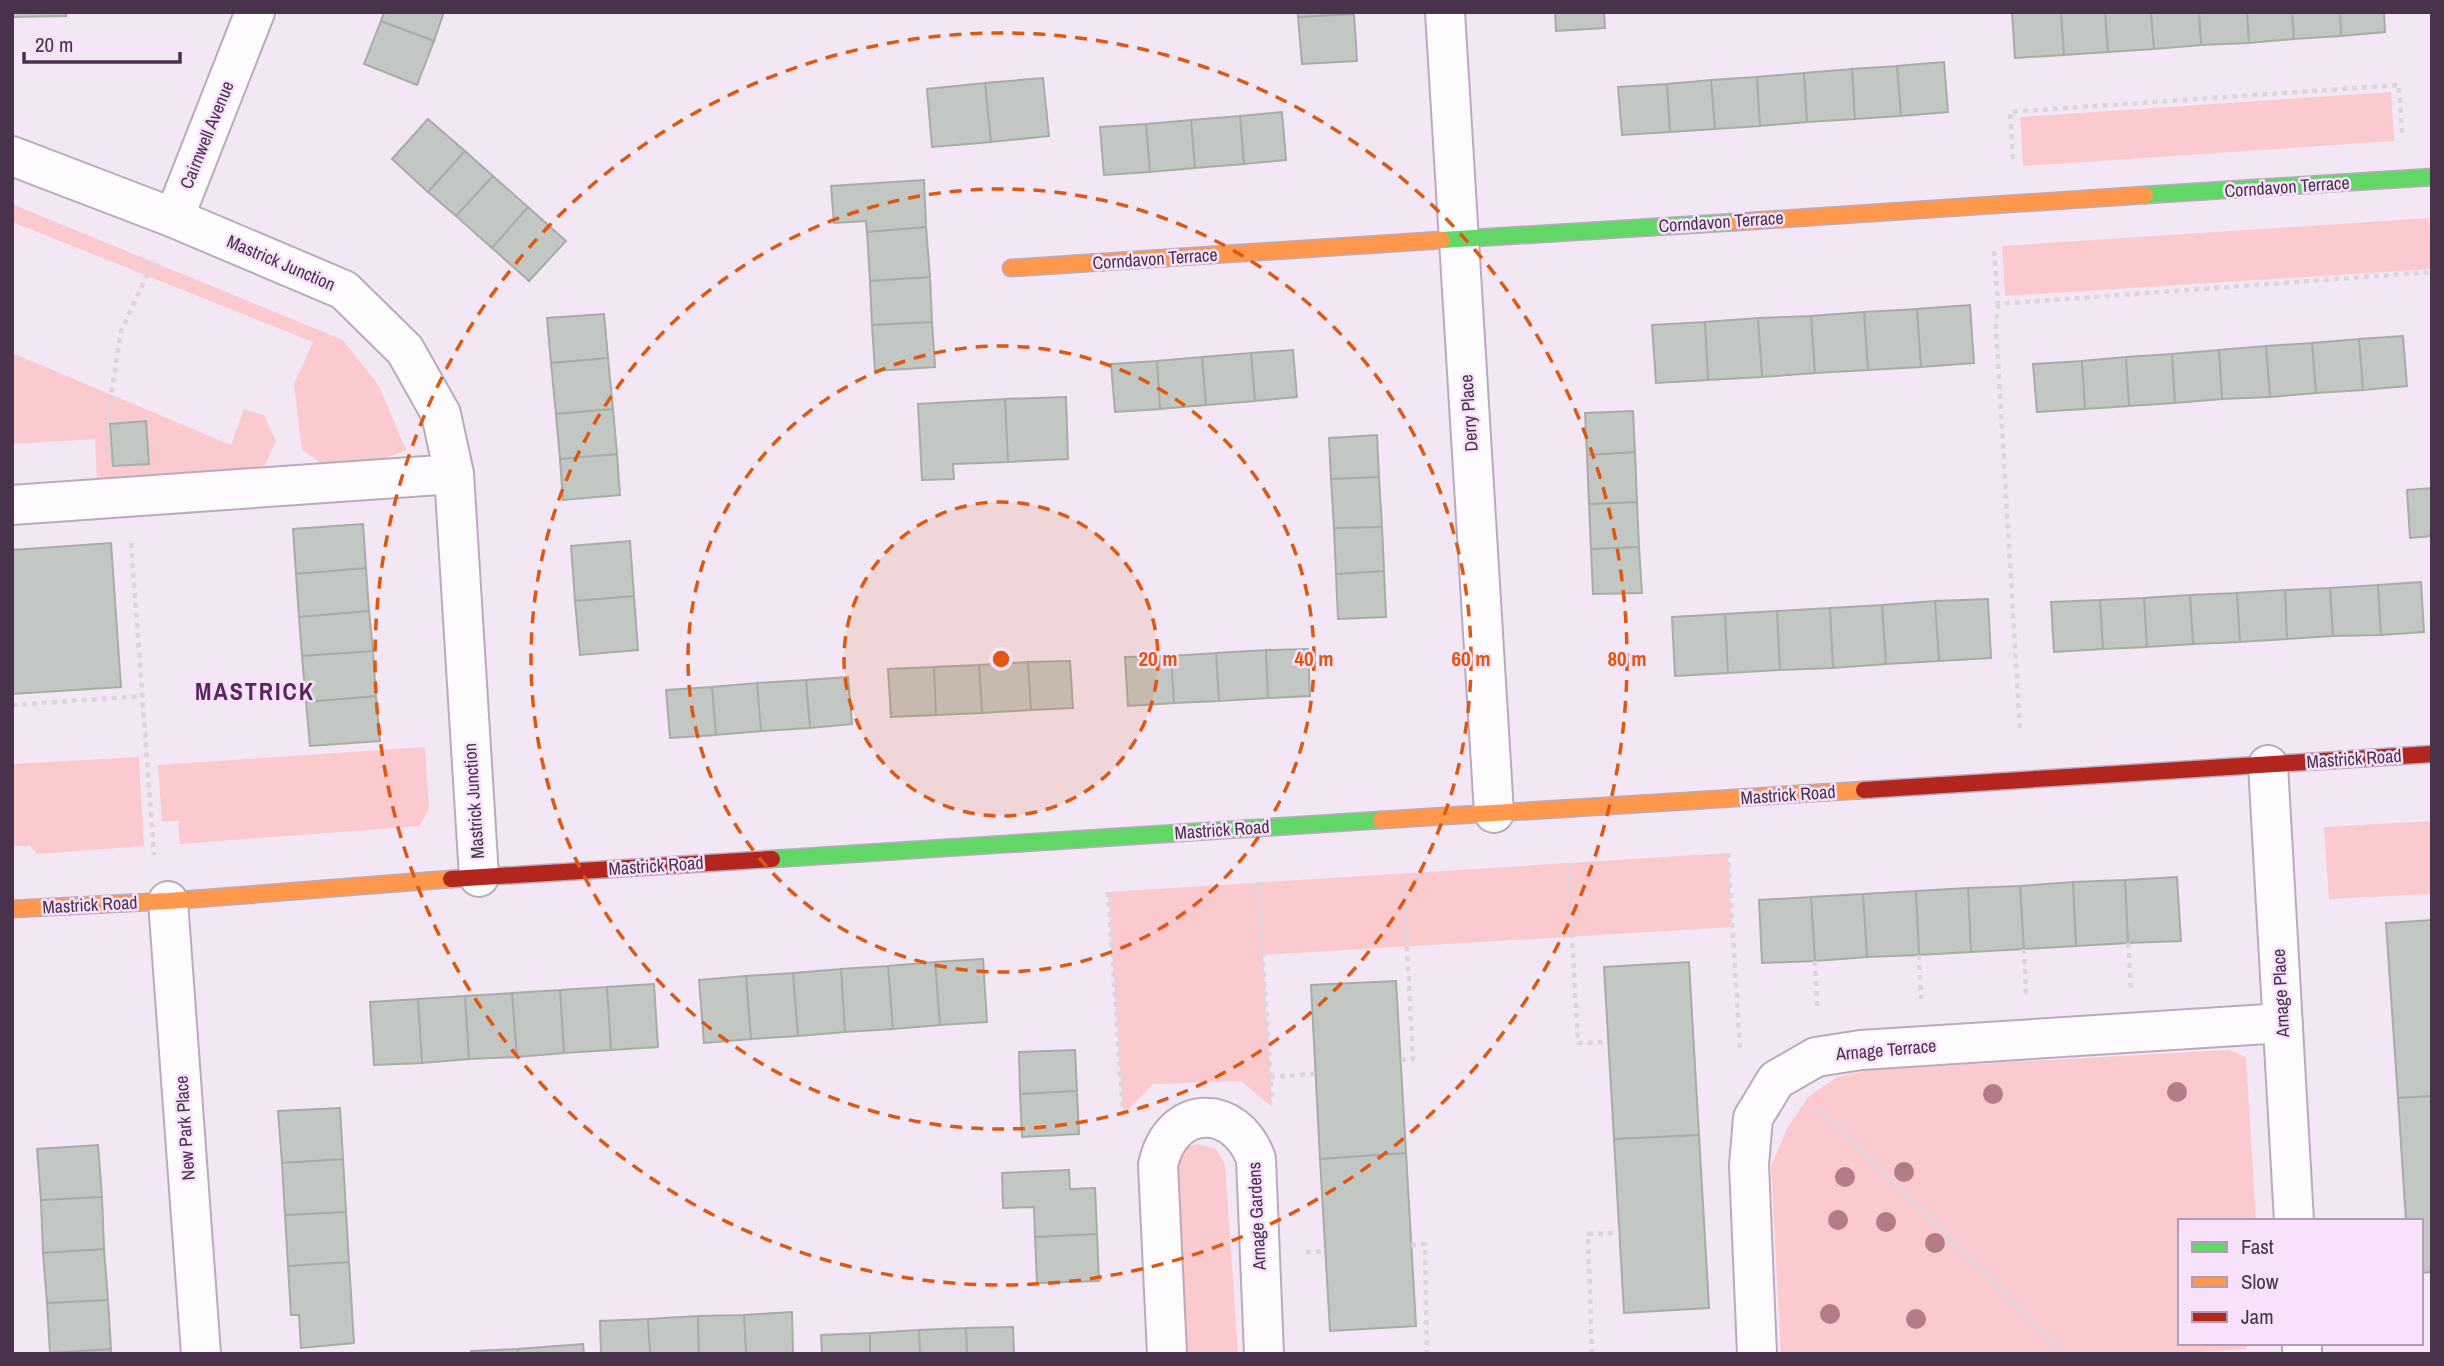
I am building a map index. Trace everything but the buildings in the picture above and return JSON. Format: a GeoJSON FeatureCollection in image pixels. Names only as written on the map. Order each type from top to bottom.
{"type":"FeatureCollection","features":[{"type":"Feature","properties":{"kind":"street","name":"Cairnwell Avenue"},"geometry":{"type":"LineString","coordinates":[[174,218],[256,12]]}},
{"type":"Feature","properties":{"kind":"street","name":"Derry Place"},"geometry":{"type":"LineString","coordinates":[[1445,12],[1494,813]]}},
{"type":"Feature","properties":{"kind":"street","name":"Mastrick Junction"},"geometry":{"type":"LineString","coordinates":[[12,156],[174,218],[344,290],[405,350],[441,414],[454,474],[479,877]]}},
{"type":"Feature","properties":{"kind":"street","name":"Corndavon Terrace"},"geometry":{"type":"LineString","coordinates":[[1011,268],[2432,177]]}},
{"type":"Feature","properties":{"kind":"street"},"geometry":{"type":"LineString","coordinates":[[12,505],[454,474]]}},
{"type":"Feature","properties":{"kind":"street","name":"Mastrick Road"},"geometry":{"type":"LineString","coordinates":[[12,909],[2432,754]]}},
{"type":"Feature","properties":{"kind":"street","name":"Arnage Place"},"geometry":{"type":"LineString","coordinates":[[2268,765],[2294,1219]]}},
{"type":"Feature","properties":{"kind":"street","name":"New Park Place"},"geometry":{"type":"LineString","coordinates":[[168,901],[201,1354]]}},
{"type":"Feature","properties":{"kind":"street","name":"Arnage Terrace"},"geometry":{"type":"LineString","coordinates":[[1757,1354],[1749,1165],[1754,1118],[1776,1080],[1816,1057],[1861,1049],[2283,1023]]}},
{"type":"Feature","properties":{"kind":"street","name":"Arnage Gardens"},"geometry":{"type":"LineString","coordinates":[[1167,1354],[1157,1165],[1161,1147],[1172,1132],[1186,1122],[1203,1118],[1222,1120],[1238,1129],[1250,1142],[1256,1159],[1264,1354]]}},
{"type":"Feature","properties":{"kind":"path"},"geometry":{"type":"LineString","coordinates":[[2013,162],[2010,111],[2399,85],[2402,136]]}},
{"type":"Feature","properties":{"kind":"path"},"geometry":{"type":"LineString","coordinates":[[154,856],[130,525],[111,498],[107,421],[121,331],[174,218]]}},
{"type":"Feature","properties":{"kind":"path"},"geometry":{"type":"LineString","coordinates":[[1994,250],[1998,304],[1996,327],[2020,732]]}},
{"type":"Feature","properties":{"kind":"path"},"geometry":{"type":"LineString","coordinates":[[1998,304],[2432,272]]}},
{"type":"Feature","properties":{"kind":"path"},"geometry":{"type":"LineString","coordinates":[[12,705],[143,696]]}},
{"type":"Feature","properties":{"kind":"path"},"geometry":{"type":"LineString","coordinates":[[1728,853],[1740,1062]]}},
{"type":"Feature","properties":{"kind":"path"},"geometry":{"type":"LineString","coordinates":[[1568,863],[1578,1044],[1608,1042]]}},
{"type":"Feature","properties":{"kind":"path"},"geometry":{"type":"LineString","coordinates":[[1401,1060],[1413,1059],[1403,873]]}},
{"type":"Feature","properties":{"kind":"path"},"geometry":{"type":"LineString","coordinates":[[1258,882],[1272,1107]]}},
{"type":"Feature","properties":{"kind":"path"},"geometry":{"type":"LineString","coordinates":[[1108,892],[1124,1115]]}},
{"type":"Feature","properties":{"kind":"path"},"geometry":{"type":"LineString","coordinates":[[2128,943],[2132,1000]]}},
{"type":"Feature","properties":{"kind":"path"},"geometry":{"type":"LineString","coordinates":[[2024,949],[2026,996]]}},
{"type":"Feature","properties":{"kind":"path"},"geometry":{"type":"LineString","coordinates":[[1919,954],[1922,1001]]}},
{"type":"Feature","properties":{"kind":"path"},"geometry":{"type":"LineString","coordinates":[[1815,961],[1817,1011]]}},
{"type":"Feature","properties":{"kind":"path"},"geometry":{"type":"LineString","coordinates":[[1270,1077],[1316,1074]]}},
{"type":"Feature","properties":{"kind":"path"},"geometry":{"type":"LineString","coordinates":[[1818,1107],[2065,1354]]}},
{"type":"Feature","properties":{"kind":"path"},"geometry":{"type":"LineString","coordinates":[[1592,1354],[1588,1234],[1619,1233]]}},
{"type":"Feature","properties":{"kind":"path"},"geometry":{"type":"LineString","coordinates":[[1411,1245],[1425,1244],[1427,1354]]}},
{"type":"Feature","properties":{"kind":"shaded area"},"geometry":{"type":"Polygon","coordinates":[[[2391,92],[2394,141],[2023,166],[2020,117],[2391,92]]]}},
{"type":"Feature","properties":{"kind":"shaded area"},"geometry":{"type":"Polygon","coordinates":[[[12,204],[343,340],[379,386],[406,450],[383,459],[321,463],[302,450],[294,384],[313,342],[12,222],[12,204]]]}},
{"type":"Feature","properties":{"kind":"shaded area"},"geometry":{"type":"Polygon","coordinates":[[[2429,218],[2432,269],[2005,296],[2002,246],[2429,218]]]}},
{"type":"Feature","properties":{"kind":"shaded area"},"geometry":{"type":"Polygon","coordinates":[[[12,353],[231,445],[244,409],[264,415],[276,441],[263,469],[97,481],[95,439],[12,444],[12,353]]]}},
{"type":"Feature","properties":{"kind":"shaded area"},"geometry":{"type":"Polygon","coordinates":[[[425,747],[429,808],[420,826],[180,844],[178,821],[162,821],[158,765],[425,747]]]}},
{"type":"Feature","properties":{"kind":"shaded area"},"geometry":{"type":"Polygon","coordinates":[[[139,757],[144,846],[37,854],[30,846],[12,846],[12,764],[139,757]]]}},
{"type":"Feature","properties":{"kind":"shaded area"},"geometry":{"type":"Polygon","coordinates":[[[2432,821],[2432,894],[2329,899],[2324,827],[2432,821]]]}},
{"type":"Feature","properties":{"kind":"shaded area"},"geometry":{"type":"Polygon","coordinates":[[[1728,853],[1732,927],[1263,955],[1272,1107],[1241,1081],[1153,1084],[1123,1115],[1108,892],[1728,853]]]}},
{"type":"Feature","properties":{"kind":"shaded area"},"geometry":{"type":"Polygon","coordinates":[[[2229,1050],[2246,1057],[2256,1219],[2178,1219],[2178,1345],[2248,1345],[2245,1349],[2171,1354],[1781,1354],[1771,1166],[1787,1129],[1808,1097],[1837,1077],[1869,1070],[2229,1050]]]}},
{"type":"Feature","properties":{"kind":"shaded area"},"geometry":{"type":"Polygon","coordinates":[[[1197,1144],[1216,1149],[1225,1164],[1238,1354],[1185,1354],[1172,1168],[1179,1151],[1197,1144]]]}},
{"type":"Feature","properties":{"kind":"traffic: fast"},"geometry":{"type":"LineString","coordinates":[[2145,195],[2432,177]]}},
{"type":"Feature","properties":{"kind":"traffic: fast"},"geometry":{"type":"LineString","coordinates":[[1442,240],[1736,222]]}},
{"type":"Feature","properties":{"kind":"traffic: fast"},"geometry":{"type":"LineString","coordinates":[[772,859],[1381,820]]}},
{"type":"Feature","properties":{"kind":"traffic: slow"},"geometry":{"type":"LineString","coordinates":[[1736,222],[2145,195]]}},
{"type":"Feature","properties":{"kind":"traffic: slow"},"geometry":{"type":"LineString","coordinates":[[1011,268],[1442,240]]}},
{"type":"Feature","properties":{"kind":"traffic: slow"},"geometry":{"type":"LineString","coordinates":[[1381,820],[1864,790]]}},
{"type":"Feature","properties":{"kind":"traffic: slow"},"geometry":{"type":"LineString","coordinates":[[12,909],[168,901],[451,879]]}},
{"type":"Feature","properties":{"kind":"traffic: jam"},"geometry":{"type":"LineString","coordinates":[[1864,790],[2432,754]]}},
{"type":"Feature","properties":{"kind":"traffic: jam"},"geometry":{"type":"LineString","coordinates":[[451,879],[772,859]]}},
{"type":"Feature","properties":{"kind":"district","name":"MASTRICK"},"geometry":{"type":"Point","coordinates":[255,692]}}]}
